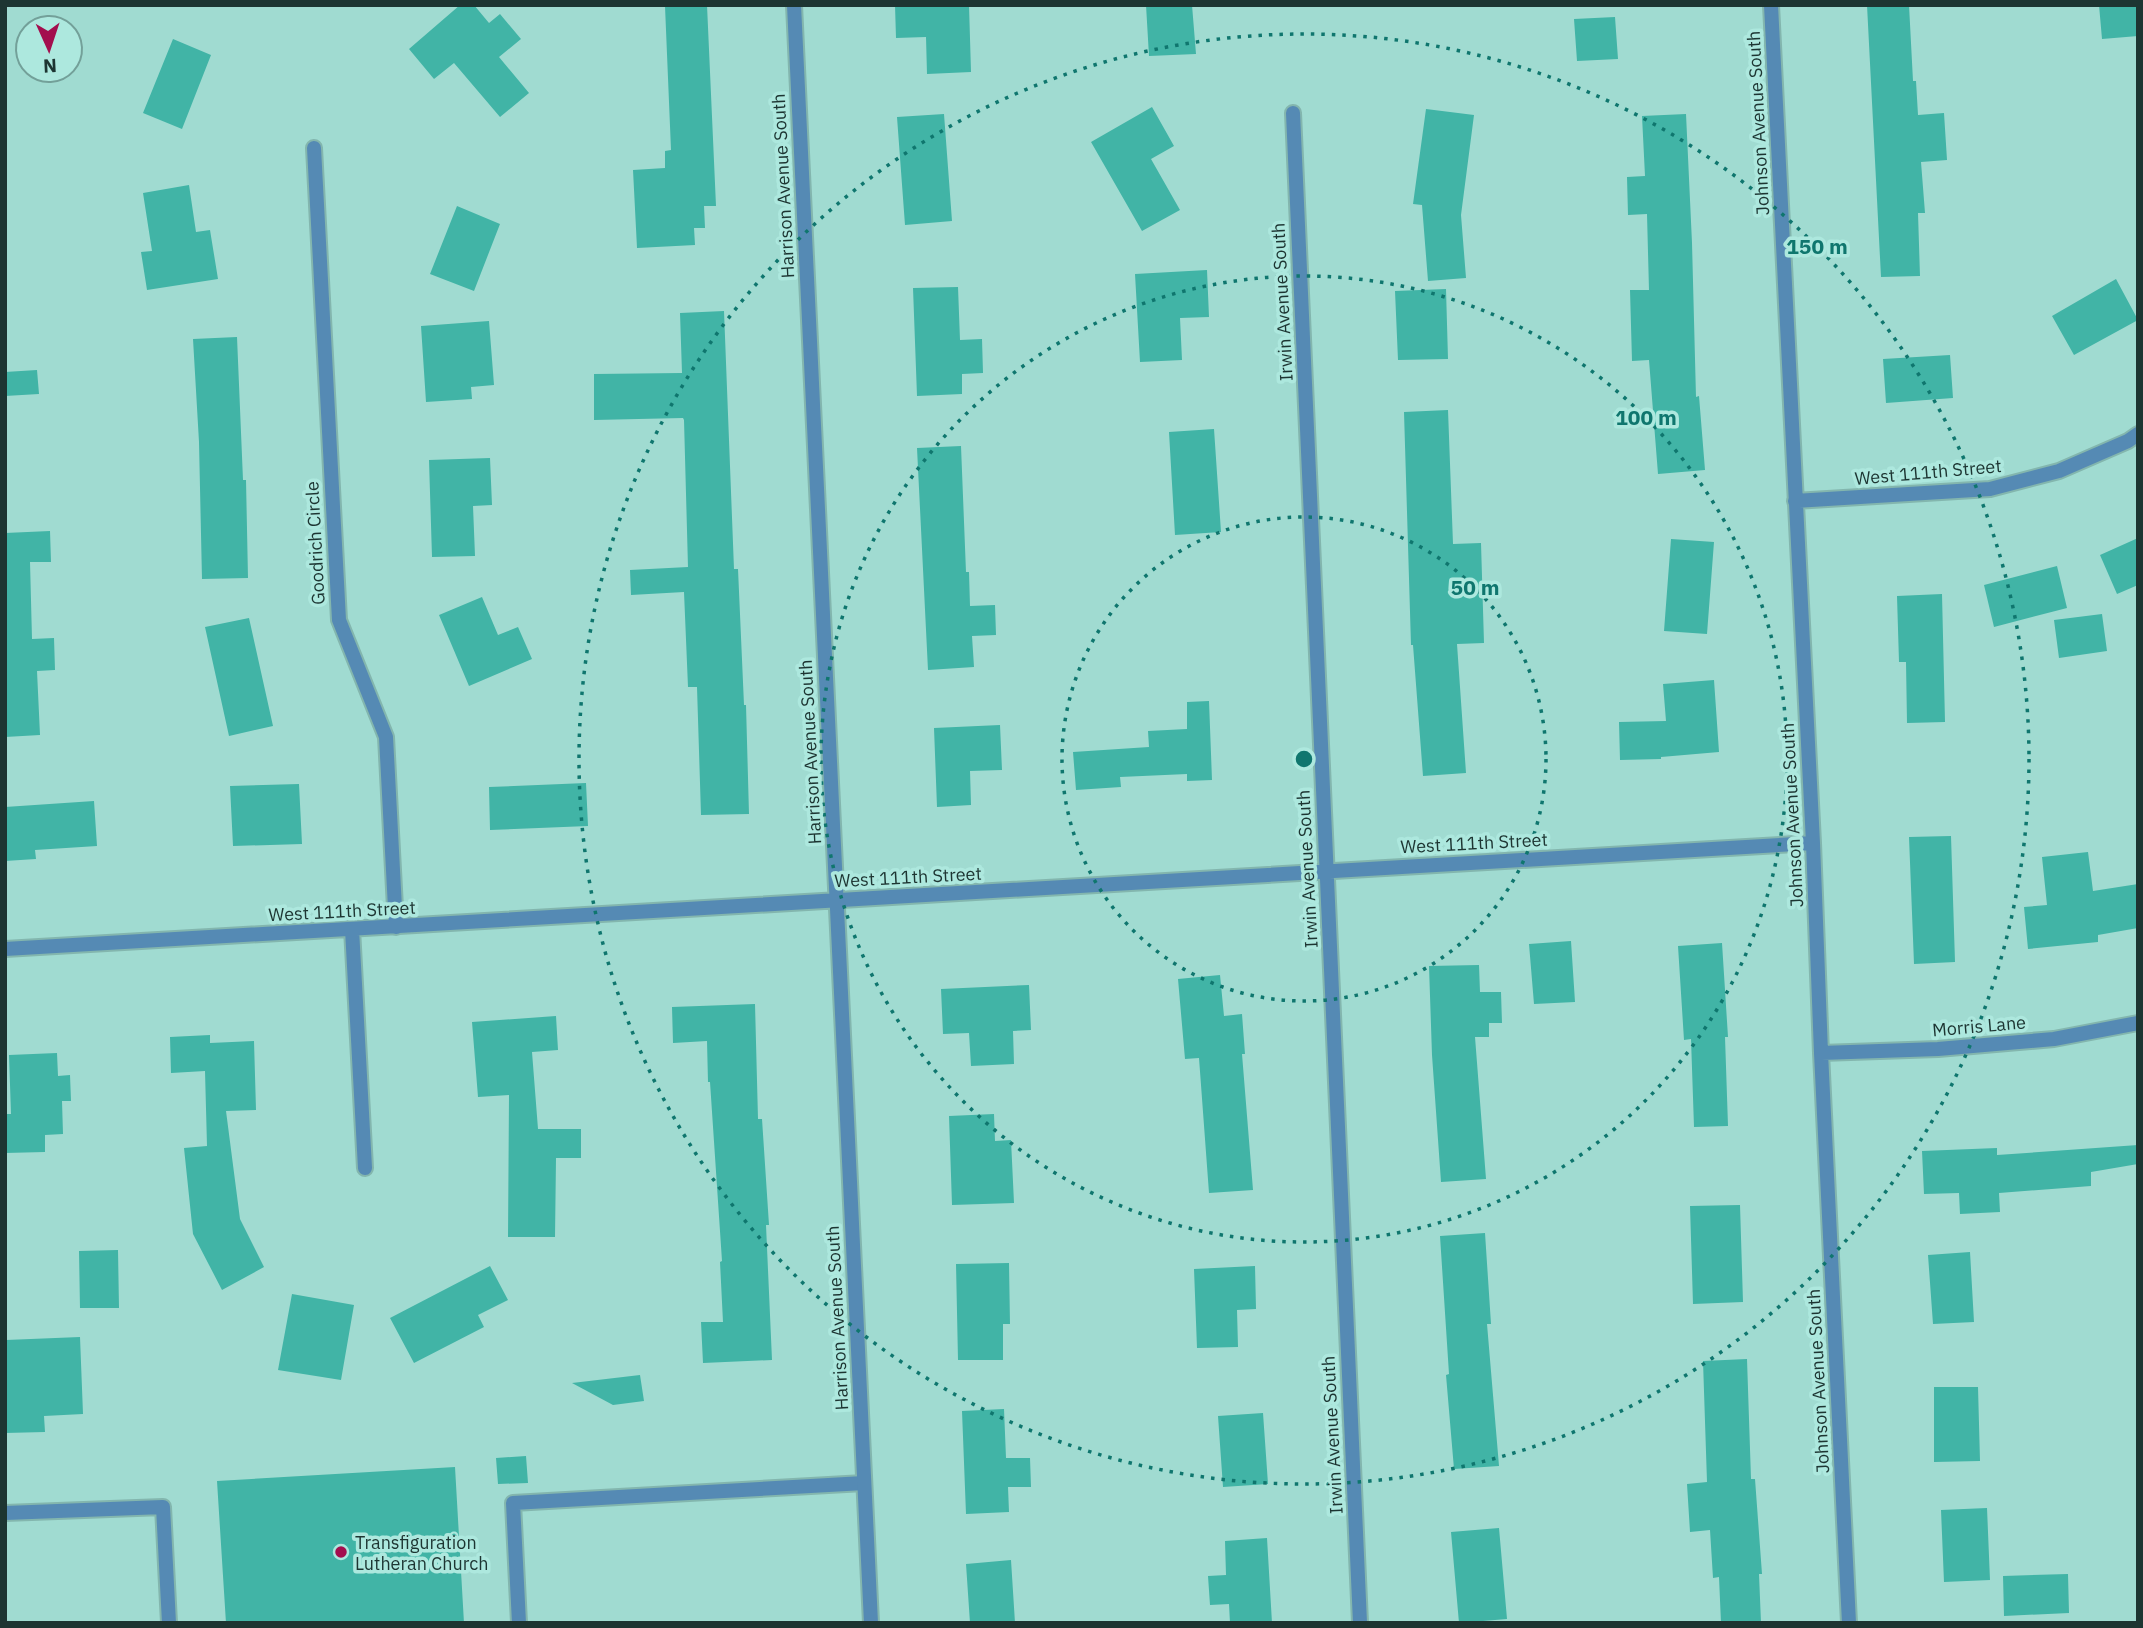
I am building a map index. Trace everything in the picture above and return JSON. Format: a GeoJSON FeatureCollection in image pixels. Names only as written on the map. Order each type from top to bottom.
{"type":"FeatureCollection","features":[{"type":"Feature","properties":{"kind":"street","name":"Harrison Avenue South"},"geometry":{"type":"LineString","coordinates":[[794,5],[871,1623]]}},
{"type":"Feature","properties":{"kind":"street","name":"Johnson Avenue South"},"geometry":{"type":"LineString","coordinates":[[1772,5],[1849,1623]]}},
{"type":"Feature","properties":{"kind":"street","name":"Irwin Avenue South"},"geometry":{"type":"LineString","coordinates":[[1293,113],[1360,1623]]}},
{"type":"Feature","properties":{"kind":"street","name":"Goodrich Circle"},"geometry":{"type":"LineString","coordinates":[[314,148],[339,620],[386,737],[396,927]]}},
{"type":"Feature","properties":{"kind":"street","name":"West 111th Street"},"geometry":{"type":"LineString","coordinates":[[1795,501],[1990,489],[2059,471],[2138,434]]}},
{"type":"Feature","properties":{"kind":"street","name":"West 111th Street"},"geometry":{"type":"LineString","coordinates":[[5,949],[1813,842]]}},
{"type":"Feature","properties":{"kind":"street"},"geometry":{"type":"LineString","coordinates":[[352,929],[365,1168]]}},
{"type":"Feature","properties":{"kind":"street","name":"Morris Lane"},"geometry":{"type":"LineString","coordinates":[[1821,1053],[1938,1049],[2054,1039],[2138,1023]]}},
{"type":"Feature","properties":{"kind":"street"},"geometry":{"type":"LineString","coordinates":[[519,1623],[513,1503],[864,1483]]}},
{"type":"Feature","properties":{"kind":"street"},"geometry":{"type":"LineString","coordinates":[[5,1513],[163,1507],[169,1623]]}},
{"type":"Feature","properties":{"kind":"building"},"geometry":{"type":"Polygon","coordinates":[[[460,5],[474,5],[489,23],[500,14],[521,39],[499,57],[529,93],[500,117],[454,63],[434,79],[409,49],[460,5]]]}},
{"type":"Feature","properties":{"kind":"building"},"geometry":{"type":"Polygon","coordinates":[[[707,5],[716,206],[704,206],[705,228],[694,228],[695,245],[637,248],[633,170],[665,168],[665,151],[671,150],[665,6],[707,5]]]}},
{"type":"Feature","properties":{"kind":"building"},"geometry":{"type":"Polygon","coordinates":[[[895,5],[969,5],[971,72],[927,74],[926,37],[896,38],[895,5]]]}},
{"type":"Feature","properties":{"kind":"building"},"geometry":{"type":"Polygon","coordinates":[[[1146,5],[1192,5],[1196,54],[1149,56],[1146,5]]]}},
{"type":"Feature","properties":{"kind":"building"},"geometry":{"type":"Polygon","coordinates":[[[1867,5],[1909,5],[1913,81],[1916,81],[1918,115],[1944,113],[1947,160],[1921,162],[1925,213],[1918,213],[1920,276],[1881,277],[1867,5]]]}},
{"type":"Feature","properties":{"kind":"building"},"geometry":{"type":"Polygon","coordinates":[[[2099,5],[2138,5],[2138,36],[2102,39],[2099,5]]]}},
{"type":"Feature","properties":{"kind":"building"},"geometry":{"type":"Polygon","coordinates":[[[1615,17],[1618,59],[1577,61],[1574,19],[1615,17]]]}},
{"type":"Feature","properties":{"kind":"building"},"geometry":{"type":"Polygon","coordinates":[[[173,39],[211,55],[182,129],[143,113],[173,39]]]}},
{"type":"Feature","properties":{"kind":"building"},"geometry":{"type":"Polygon","coordinates":[[[1152,107],[1174,146],[1151,159],[1180,210],[1142,231],[1091,142],[1152,107]]]}},
{"type":"Feature","properties":{"kind":"building"},"geometry":{"type":"Polygon","coordinates":[[[1426,109],[1474,115],[1461,215],[1466,278],[1428,281],[1422,205],[1413,204],[1426,109]]]}},
{"type":"Feature","properties":{"kind":"building"},"geometry":{"type":"Polygon","coordinates":[[[944,114],[952,221],[905,225],[897,117],[944,114]]]}},
{"type":"Feature","properties":{"kind":"building"},"geometry":{"type":"Polygon","coordinates":[[[1686,114],[1696,397],[1699,396],[1705,470],[1658,474],[1649,360],[1632,361],[1630,290],[1649,290],[1647,214],[1628,215],[1627,177],[1645,176],[1642,116],[1686,114]]]}},
{"type":"Feature","properties":{"kind":"building"},"geometry":{"type":"Polygon","coordinates":[[[189,185],[196,232],[210,230],[218,279],[147,290],[141,252],[152,251],[143,193],[189,185]]]}},
{"type":"Feature","properties":{"kind":"building"},"geometry":{"type":"Polygon","coordinates":[[[457,206],[500,224],[474,291],[430,274],[457,206]]]}},
{"type":"Feature","properties":{"kind":"building"},"geometry":{"type":"Polygon","coordinates":[[[1207,270],[1209,317],[1180,318],[1182,360],[1140,362],[1135,274],[1207,270]]]}},
{"type":"Feature","properties":{"kind":"building"},"geometry":{"type":"Polygon","coordinates":[[[2116,279],[2138,320],[2074,355],[2052,316],[2116,279]]]}},
{"type":"Feature","properties":{"kind":"building"},"geometry":{"type":"Polygon","coordinates":[[[958,287],[960,340],[982,339],[983,373],[962,374],[962,394],[917,396],[913,288],[958,287]]]}},
{"type":"Feature","properties":{"kind":"building"},"geometry":{"type":"Polygon","coordinates":[[[1446,289],[1448,359],[1398,360],[1395,291],[1446,289]]]}},
{"type":"Feature","properties":{"kind":"building"},"geometry":{"type":"Polygon","coordinates":[[[724,311],[734,569],[738,569],[749,814],[701,815],[697,687],[688,687],[684,592],[631,595],[630,570],[688,567],[684,420],[594,420],[594,374],[682,373],[680,313],[724,311]]]}},
{"type":"Feature","properties":{"kind":"building"},"geometry":{"type":"Polygon","coordinates":[[[489,321],[494,385],[471,387],[472,399],[426,402],[421,326],[489,321]]]}},
{"type":"Feature","properties":{"kind":"building"},"geometry":{"type":"Polygon","coordinates":[[[237,337],[243,480],[246,480],[248,578],[202,579],[199,442],[193,339],[237,337]]]}},
{"type":"Feature","properties":{"kind":"building"},"geometry":{"type":"Polygon","coordinates":[[[1950,355],[1953,398],[1886,403],[1883,359],[1950,355]]]}},
{"type":"Feature","properties":{"kind":"building"},"geometry":{"type":"Polygon","coordinates":[[[37,370],[39,394],[5,396],[5,372],[37,370]]]}},
{"type":"Feature","properties":{"kind":"building"},"geometry":{"type":"Polygon","coordinates":[[[1448,410],[1453,544],[1481,543],[1484,643],[1457,644],[1466,773],[1423,776],[1411,645],[1404,412],[1448,410]]]}},
{"type":"Feature","properties":{"kind":"building"},"geometry":{"type":"Polygon","coordinates":[[[1214,429],[1221,532],[1175,535],[1169,432],[1214,429]]]}},
{"type":"Feature","properties":{"kind":"building"},"geometry":{"type":"Polygon","coordinates":[[[961,446],[970,606],[995,605],[996,635],[972,636],[974,667],[928,670],[917,448],[961,446]]]}},
{"type":"Feature","properties":{"kind":"building"},"geometry":{"type":"Polygon","coordinates":[[[490,458],[492,505],[473,506],[475,556],[432,557],[429,460],[490,458]]]}},
{"type":"Feature","properties":{"kind":"building"},"geometry":{"type":"Polygon","coordinates":[[[50,531],[51,562],[30,562],[32,639],[54,638],[55,670],[37,671],[40,735],[5,737],[5,533],[50,531]]]}},
{"type":"Feature","properties":{"kind":"building"},"geometry":{"type":"Polygon","coordinates":[[[2138,538],[2138,585],[2117,594],[2100,555],[2138,538]]]}},
{"type":"Feature","properties":{"kind":"building"},"geometry":{"type":"Polygon","coordinates":[[[1671,539],[1714,542],[1707,634],[1664,631],[1671,539]]]}},
{"type":"Feature","properties":{"kind":"building"},"geometry":{"type":"Polygon","coordinates":[[[2057,566],[2067,608],[1994,627],[1984,585],[2057,566]]]}},
{"type":"Feature","properties":{"kind":"building"},"geometry":{"type":"Polygon","coordinates":[[[1942,594],[1945,722],[1907,723],[1906,662],[1899,662],[1897,596],[1942,594]]]}},
{"type":"Feature","properties":{"kind":"building"},"geometry":{"type":"Polygon","coordinates":[[[482,597],[498,635],[518,627],[532,659],[469,686],[439,615],[482,597]]]}},
{"type":"Feature","properties":{"kind":"building"},"geometry":{"type":"Polygon","coordinates":[[[2102,614],[2107,651],[2059,658],[2054,620],[2102,614]]]}},
{"type":"Feature","properties":{"kind":"building"},"geometry":{"type":"Polygon","coordinates":[[[249,618],[273,726],[229,736],[205,627],[249,618]]]}},
{"type":"Feature","properties":{"kind":"building"},"geometry":{"type":"Polygon","coordinates":[[[1714,680],[1719,752],[1661,759],[1620,760],[1619,722],[1666,721],[1663,684],[1714,680]]]}},
{"type":"Feature","properties":{"kind":"building"},"geometry":{"type":"Polygon","coordinates":[[[1209,701],[1212,780],[1187,781],[1187,774],[1120,777],[1121,787],[1076,790],[1073,752],[1149,747],[1148,731],[1187,729],[1187,702],[1209,701]]]}},
{"type":"Feature","properties":{"kind":"building"},"geometry":{"type":"Polygon","coordinates":[[[1000,725],[1002,770],[970,771],[971,805],[937,807],[934,728],[1000,725]]]}},
{"type":"Feature","properties":{"kind":"building"},"geometry":{"type":"Polygon","coordinates":[[[586,783],[588,826],[490,830],[489,787],[586,783]]]}},
{"type":"Feature","properties":{"kind":"building"},"geometry":{"type":"Polygon","coordinates":[[[299,784],[302,844],[233,846],[230,786],[299,784]]]}},
{"type":"Feature","properties":{"kind":"building"},"geometry":{"type":"Polygon","coordinates":[[[94,801],[97,846],[35,850],[36,859],[5,861],[5,807],[94,801]]]}},
{"type":"Feature","properties":{"kind":"building"},"geometry":{"type":"Polygon","coordinates":[[[1951,836],[1955,962],[1914,964],[1909,837],[1951,836]]]}},
{"type":"Feature","properties":{"kind":"building"},"geometry":{"type":"Polygon","coordinates":[[[2088,852],[2093,891],[2138,884],[2138,928],[2098,935],[2098,942],[2028,949],[2024,907],[2047,905],[2042,857],[2088,852]]]}},
{"type":"Feature","properties":{"kind":"building"},"geometry":{"type":"Polygon","coordinates":[[[1571,941],[1575,1002],[1534,1004],[1529,944],[1571,941]]]}},
{"type":"Feature","properties":{"kind":"building"},"geometry":{"type":"Polygon","coordinates":[[[1722,943],[1728,1037],[1725,1037],[1728,1126],[1694,1127],[1691,1039],[1684,1040],[1678,946],[1722,943]]]}},
{"type":"Feature","properties":{"kind":"building"},"geometry":{"type":"Polygon","coordinates":[[[1479,965],[1480,992],[1501,992],[1502,1023],[1489,1023],[1489,1037],[1475,1037],[1486,1179],[1441,1182],[1429,966],[1479,965]]]}},
{"type":"Feature","properties":{"kind":"building"},"geometry":{"type":"Polygon","coordinates":[[[1220,975],[1224,1016],[1242,1014],[1245,1054],[1242,1054],[1253,1190],[1209,1193],[1199,1058],[1185,1059],[1178,979],[1220,975]]]}},
{"type":"Feature","properties":{"kind":"building"},"geometry":{"type":"Polygon","coordinates":[[[1029,985],[1031,1030],[1013,1031],[1014,1064],[971,1066],[969,1033],[943,1034],[941,989],[1029,985]]]}},
{"type":"Feature","properties":{"kind":"building"},"geometry":{"type":"Polygon","coordinates":[[[755,1004],[758,1119],[762,1119],[769,1225],[766,1225],[772,1360],[703,1363],[701,1322],[723,1322],[722,1261],[707,1041],[673,1043],[672,1007],[755,1004]]]}},
{"type":"Feature","properties":{"kind":"building"},"geometry":{"type":"Polygon","coordinates":[[[556,1016],[558,1050],[532,1052],[538,1129],[581,1129],[581,1158],[556,1158],[555,1237],[508,1237],[509,1095],[478,1097],[472,1022],[556,1016]]]}},
{"type":"Feature","properties":{"kind":"building"},"geometry":{"type":"Polygon","coordinates":[[[210,1035],[210,1043],[254,1041],[256,1110],[226,1111],[240,1219],[264,1267],[222,1290],[193,1234],[184,1148],[207,1146],[205,1071],[171,1073],[170,1037],[210,1035]]]}},
{"type":"Feature","properties":{"kind":"building"},"geometry":{"type":"Polygon","coordinates":[[[57,1053],[58,1076],[70,1075],[71,1101],[62,1101],[63,1134],[45,1135],[45,1152],[5,1153],[5,1114],[11,1114],[9,1055],[57,1053]]]}},
{"type":"Feature","properties":{"kind":"building"},"geometry":{"type":"Polygon","coordinates":[[[994,1114],[995,1141],[1011,1140],[1014,1203],[952,1205],[949,1116],[994,1114]]]}},
{"type":"Feature","properties":{"kind":"building"},"geometry":{"type":"Polygon","coordinates":[[[2138,1145],[2138,1164],[2091,1172],[2091,1186],[1999,1193],[2000,1212],[1960,1214],[1959,1193],[1924,1194],[1922,1151],[1997,1148],[1997,1155],[2138,1145]]]}},
{"type":"Feature","properties":{"kind":"building"},"geometry":{"type":"Polygon","coordinates":[[[1740,1205],[1743,1302],[1693,1304],[1690,1206],[1740,1205]]]}},
{"type":"Feature","properties":{"kind":"building"},"geometry":{"type":"Polygon","coordinates":[[[1485,1233],[1491,1324],[1487,1324],[1499,1466],[1454,1469],[1446,1375],[1449,1374],[1440,1236],[1485,1233]]]}},
{"type":"Feature","properties":{"kind":"building"},"geometry":{"type":"Polygon","coordinates":[[[118,1250],[119,1308],[80,1308],[79,1251],[118,1250]]]}},
{"type":"Feature","properties":{"kind":"building"},"geometry":{"type":"Polygon","coordinates":[[[1970,1252],[1974,1322],[1933,1324],[1928,1255],[1970,1252]]]}},
{"type":"Feature","properties":{"kind":"building"},"geometry":{"type":"Polygon","coordinates":[[[1009,1263],[1010,1324],[1003,1324],[1003,1360],[958,1360],[956,1264],[1009,1263]]]}},
{"type":"Feature","properties":{"kind":"building"},"geometry":{"type":"Polygon","coordinates":[[[490,1266],[508,1300],[478,1315],[484,1327],[414,1363],[390,1318],[490,1266]]]}},
{"type":"Feature","properties":{"kind":"building"},"geometry":{"type":"Polygon","coordinates":[[[1255,1266],[1256,1309],[1237,1310],[1238,1347],[1197,1348],[1194,1269],[1255,1266]]]}},
{"type":"Feature","properties":{"kind":"building"},"geometry":{"type":"Polygon","coordinates":[[[292,1294],[354,1305],[341,1380],[278,1370],[292,1294]]]}},
{"type":"Feature","properties":{"kind":"building"},"geometry":{"type":"Polygon","coordinates":[[[80,1337],[83,1414],[44,1416],[45,1432],[5,1433],[6,1340],[80,1337]]]}},
{"type":"Feature","properties":{"kind":"building"},"geometry":{"type":"Polygon","coordinates":[[[1747,1359],[1751,1479],[1755,1479],[1762,1574],[1759,1574],[1761,1623],[1721,1623],[1719,1577],[1713,1578],[1710,1530],[1690,1532],[1687,1484],[1707,1482],[1703,1361],[1747,1359]]]}},
{"type":"Feature","properties":{"kind":"building"},"geometry":{"type":"Polygon","coordinates":[[[640,1375],[644,1401],[613,1405],[572,1383],[640,1375]]]}},
{"type":"Feature","properties":{"kind":"building"},"geometry":{"type":"Polygon","coordinates":[[[1934,1387],[1978,1387],[1980,1461],[1934,1462],[1934,1387]]]}},
{"type":"Feature","properties":{"kind":"building"},"geometry":{"type":"Polygon","coordinates":[[[1004,1409],[1006,1458],[1030,1458],[1031,1487],[1008,1487],[1009,1512],[966,1514],[962,1411],[1004,1409]]]}},
{"type":"Feature","properties":{"kind":"building"},"geometry":{"type":"Polygon","coordinates":[[[1263,1413],[1268,1484],[1223,1487],[1218,1416],[1263,1413]]]}},
{"type":"Feature","properties":{"kind":"building"},"geometry":{"type":"Polygon","coordinates":[[[526,1456],[528,1483],[498,1484],[496,1458],[526,1456]]]}},
{"type":"Feature","properties":{"kind":"building","name":"Transfiguration Lutheran Church"},"geometry":{"type":"Polygon","coordinates":[[[455,1467],[464,1623],[226,1623],[217,1481],[455,1467]]]}},
{"type":"Feature","properties":{"kind":"building"},"geometry":{"type":"Polygon","coordinates":[[[1987,1508],[1990,1580],[1944,1582],[1941,1510],[1987,1508]]]}},
{"type":"Feature","properties":{"kind":"building"},"geometry":{"type":"Polygon","coordinates":[[[1499,1528],[1507,1619],[1459,1623],[1451,1532],[1499,1528]]]}},
{"type":"Feature","properties":{"kind":"building"},"geometry":{"type":"Polygon","coordinates":[[[1267,1538],[1272,1623],[1230,1623],[1229,1604],[1210,1605],[1208,1576],[1226,1575],[1225,1541],[1267,1538]]]}},
{"type":"Feature","properties":{"kind":"building"},"geometry":{"type":"Polygon","coordinates":[[[1011,1560],[1015,1623],[970,1623],[966,1564],[1011,1560]]]}},
{"type":"Feature","properties":{"kind":"building"},"geometry":{"type":"Polygon","coordinates":[[[2068,1574],[2069,1613],[2004,1616],[2003,1576],[2068,1574]]]}},
{"type":"Feature","properties":{"kind":"place","name":"Transfiguration Lutheran Church"},"geometry":{"type":"Point","coordinates":[341,1552]}}]}
